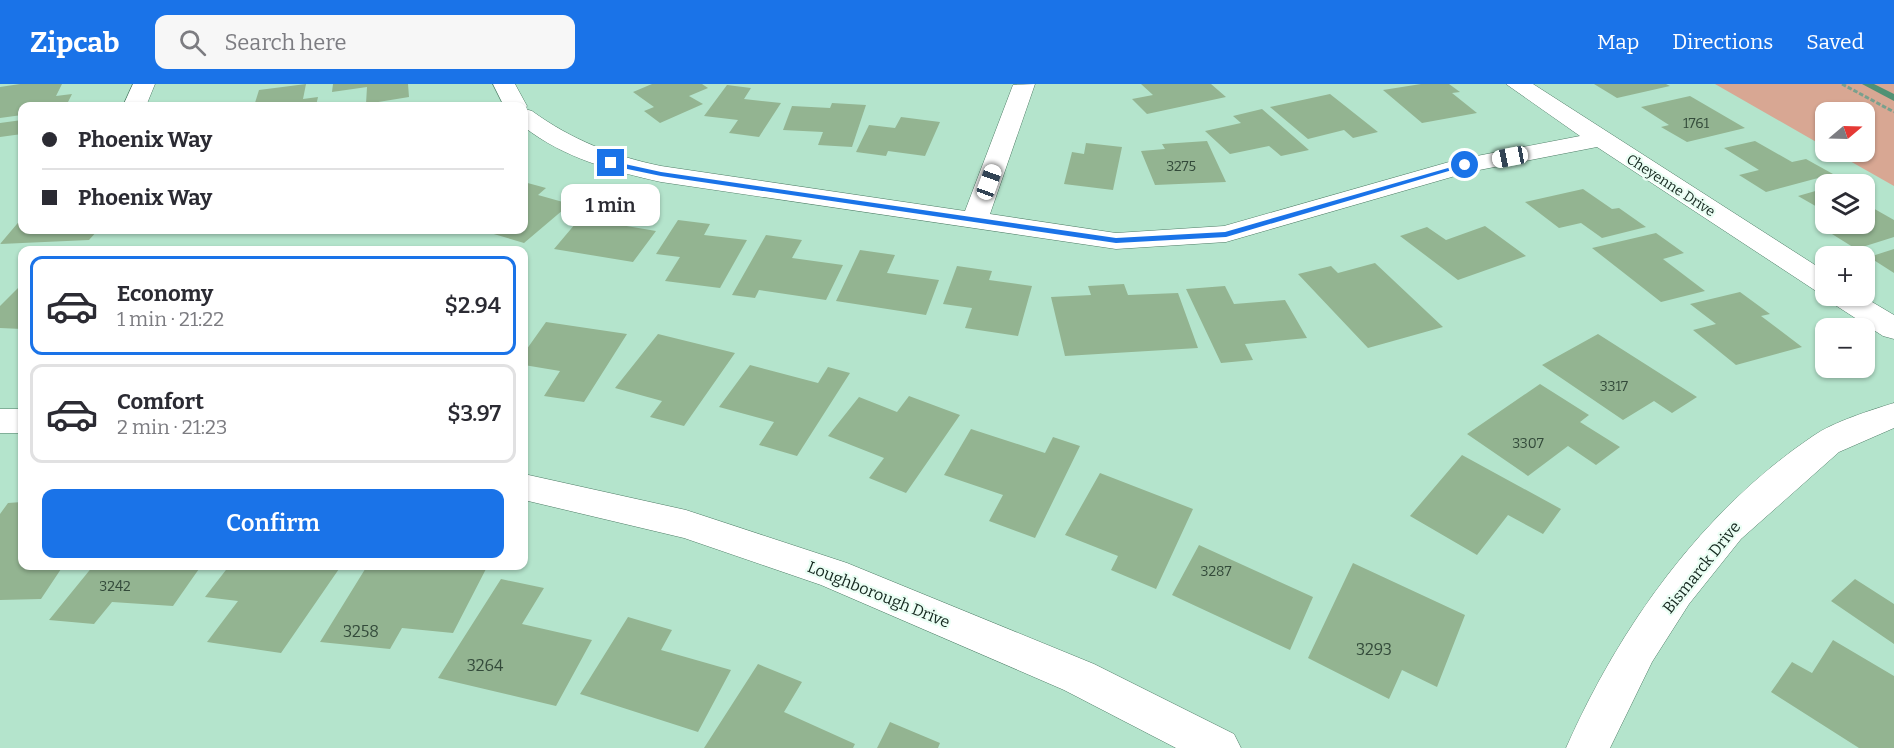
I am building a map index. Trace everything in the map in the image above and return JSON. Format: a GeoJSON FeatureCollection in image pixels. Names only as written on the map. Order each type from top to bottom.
{"type":"FeatureCollection","features":[{"type":"Feature","properties":{"kind":"street"},"geometry":{"type":"LineString","coordinates":[[137,102],[144,84]]}},
{"type":"Feature","properties":{"kind":"street"},"geometry":{"type":"LineString","coordinates":[[504,84],[513,102]]}},
{"type":"Feature","properties":{"kind":"street","name":"Cheyenne Drive"},"geometry":{"type":"LineString","coordinates":[[1517,84],[1815,278]]}},
{"type":"Feature","properties":{"kind":"street"},"geometry":{"type":"LineString","coordinates":[[975,220],[1024,85]]}},
{"type":"Feature","properties":{"kind":"street"},"geometry":{"type":"LineString","coordinates":[[528,119],[547,136],[611,163],[661,174],[1116,241],[1226,234],[1465,165],[1600,139]]}},
{"type":"Feature","properties":{"kind":"street"},"geometry":{"type":"LineString","coordinates":[[1858,306],[1894,329]]}},
{"type":"Feature","properties":{"kind":"street","name":"Bismarck Drive"},"geometry":{"type":"LineString","coordinates":[[1588,748],[1638,650],[1675,593],[1728,530],[1785,477],[1827,443],[1894,415]]}},
{"type":"Feature","properties":{"kind":"street"},"geometry":{"type":"LineString","coordinates":[[0,421],[18,421]]}},
{"type":"Feature","properties":{"kind":"street","name":"Loughborough Drive"},"geometry":{"type":"LineString","coordinates":[[528,488],[686,524],[834,574],[1079,677],[1219,748]]}},
{"type":"Feature","properties":{"kind":"path"},"geometry":{"type":"LineString","coordinates":[[1842,84],[1894,112]]}},
{"type":"Feature","properties":{"kind":"shaded area"},"geometry":{"type":"Polygon","coordinates":[[[1715,84],[1894,84],[1894,186],[1852,162],[1875,162],[1875,102],[1815,102],[1815,141],[1715,84]]]}},
{"type":"Feature","properties":{"kind":"building"},"geometry":{"type":"Polygon","coordinates":[[[20,84],[62,84],[56,96],[72,94],[68,102],[18,102],[18,116],[0,118],[0,87],[20,84]]]}},
{"type":"Feature","properties":{"kind":"building"},"geometry":{"type":"Polygon","coordinates":[[[306,84],[303,99],[318,97],[317,102],[255,102],[259,90],[306,84]]]}},
{"type":"Feature","properties":{"kind":"building"},"geometry":{"type":"Polygon","coordinates":[[[333,84],[408,84],[409,97],[366,102],[367,87],[332,92],[333,84]]]}},
{"type":"Feature","properties":{"kind":"building"},"geometry":{"type":"Polygon","coordinates":[[[652,84],[702,84],[708,88],[689,96],[703,104],[660,123],[644,111],[654,107],[633,92],[652,84]]]}},
{"type":"Feature","properties":{"kind":"building"},"geometry":{"type":"Polygon","coordinates":[[[1141,84],[1211,84],[1226,97],[1147,114],[1132,99],[1153,95],[1141,84]]]}},
{"type":"Feature","properties":{"kind":"building"},"geometry":{"type":"Polygon","coordinates":[[[1421,84],[1449,84],[1460,92],[1452,93],[1477,113],[1422,123],[1383,90],[1421,84]]]}},
{"type":"Feature","properties":{"kind":"building"},"geometry":{"type":"Polygon","coordinates":[[[1594,84],[1666,84],[1670,86],[1617,98],[1594,84]]]}},
{"type":"Feature","properties":{"kind":"building"},"geometry":{"type":"Polygon","coordinates":[[[727,85],[751,88],[744,99],[781,103],[759,137],[729,133],[738,120],[704,116],[727,85]]]}},
{"type":"Feature","properties":{"kind":"building"},"geometry":{"type":"Polygon","coordinates":[[[1330,94],[1378,132],[1353,138],[1344,130],[1308,139],[1270,107],[1330,94]]]}},
{"type":"Feature","properties":{"kind":"building"},"geometry":{"type":"Polygon","coordinates":[[[1690,96],[1745,128],[1687,142],[1661,127],[1669,125],[1641,107],[1690,96]]]}},
{"type":"Feature","properties":{"kind":"building"},"geometry":{"type":"Polygon","coordinates":[[[832,103],[866,105],[852,147],[818,145],[823,132],[783,130],[792,106],[830,108],[832,103]]]}},
{"type":"Feature","properties":{"kind":"building"},"geometry":{"type":"Polygon","coordinates":[[[1262,109],[1309,150],[1281,156],[1269,146],[1230,154],[1205,131],[1241,123],[1233,116],[1262,109]]]}},
{"type":"Feature","properties":{"kind":"building"},"geometry":{"type":"Polygon","coordinates":[[[901,117],[940,122],[925,156],[888,151],[886,156],[856,152],[869,125],[895,128],[901,117]]]}},
{"type":"Feature","properties":{"kind":"building"},"geometry":{"type":"Polygon","coordinates":[[[18,121],[18,135],[0,137],[0,123],[18,121]]]}},
{"type":"Feature","properties":{"kind":"building"},"geometry":{"type":"Polygon","coordinates":[[[1207,141],[1226,182],[1155,185],[1141,151],[1165,149],[1162,144],[1207,141]]]}},
{"type":"Feature","properties":{"kind":"building"},"geometry":{"type":"Polygon","coordinates":[[[1755,141],[1792,162],[1806,159],[1833,174],[1815,174],[1815,179],[1766,192],[1739,175],[1759,170],[1724,148],[1755,141]]]}},
{"type":"Feature","properties":{"kind":"building"},"geometry":{"type":"Polygon","coordinates":[[[1086,143],[1122,147],[1113,190],[1064,184],[1072,152],[1084,154],[1086,143]]]}},
{"type":"Feature","properties":{"kind":"building"},"geometry":{"type":"Polygon","coordinates":[[[528,183],[546,188],[538,195],[570,204],[524,243],[494,234],[528,234],[528,183]]]}},
{"type":"Feature","properties":{"kind":"building"},"geometry":{"type":"Polygon","coordinates":[[[1583,189],[1612,209],[1619,208],[1646,227],[1602,238],[1581,223],[1559,228],[1525,202],[1583,189]]]}},
{"type":"Feature","properties":{"kind":"building"},"geometry":{"type":"Polygon","coordinates":[[[1815,191],[1815,206],[1798,196],[1815,191]]]}},
{"type":"Feature","properties":{"kind":"building"},"geometry":{"type":"Polygon","coordinates":[[[592,204],[621,208],[609,223],[656,231],[633,262],[554,249],[592,204]]]}},
{"type":"Feature","properties":{"kind":"building"},"geometry":{"type":"Polygon","coordinates":[[[1875,209],[1894,220],[1894,237],[1866,246],[1851,246],[1832,234],[1875,234],[1875,209]]]}},
{"type":"Feature","properties":{"kind":"building"},"geometry":{"type":"Polygon","coordinates":[[[678,220],[710,224],[704,235],[747,240],[720,288],[665,281],[680,257],[656,254],[678,220]]]}},
{"type":"Feature","properties":{"kind":"building"},"geometry":{"type":"Polygon","coordinates":[[[18,223],[18,234],[94,234],[89,240],[0,244],[18,223]]]}},
{"type":"Feature","properties":{"kind":"building"},"geometry":{"type":"Polygon","coordinates":[[[1485,226],[1526,256],[1458,280],[1400,236],[1427,227],[1446,240],[1485,226]]]}},
{"type":"Feature","properties":{"kind":"building"},"geometry":{"type":"Polygon","coordinates":[[[1656,233],[1684,253],[1663,259],[1705,291],[1661,302],[1592,248],[1656,233]]]}},
{"type":"Feature","properties":{"kind":"building"},"geometry":{"type":"Polygon","coordinates":[[[766,235],[802,240],[792,258],[843,265],[826,300],[759,290],[755,298],[732,295],[766,235]]]}},
{"type":"Feature","properties":{"kind":"building"},"geometry":{"type":"Polygon","coordinates":[[[1894,249],[1894,273],[1875,261],[1875,255],[1894,249]]]}},
{"type":"Feature","properties":{"kind":"building"},"geometry":{"type":"Polygon","coordinates":[[[860,250],[895,255],[887,273],[939,280],[926,315],[836,301],[860,250]]]}},
{"type":"Feature","properties":{"kind":"building"},"geometry":{"type":"Polygon","coordinates":[[[1375,263],[1443,327],[1368,348],[1298,274],[1331,266],[1338,273],[1375,263]]]}},
{"type":"Feature","properties":{"kind":"building"},"geometry":{"type":"Polygon","coordinates":[[[957,266],[992,271],[989,280],[1032,286],[1018,336],[965,328],[972,308],[943,304],[957,266]]]}},
{"type":"Feature","properties":{"kind":"building"},"geometry":{"type":"Polygon","coordinates":[[[1124,284],[1128,295],[1178,293],[1198,348],[1065,356],[1051,297],[1091,295],[1088,286],[1124,284]]]}},
{"type":"Feature","properties":{"kind":"building"},"geometry":{"type":"Polygon","coordinates":[[[1225,286],[1234,304],[1285,300],[1307,338],[1245,344],[1253,360],[1221,363],[1186,289],[1225,286]]]}},
{"type":"Feature","properties":{"kind":"building"},"geometry":{"type":"Polygon","coordinates":[[[18,288],[18,329],[0,328],[0,306],[18,288]]]}},
{"type":"Feature","properties":{"kind":"building"},"geometry":{"type":"Polygon","coordinates":[[[1740,292],[1770,314],[1761,316],[1802,347],[1736,365],[1693,330],[1716,324],[1690,304],[1740,292]]]}},
{"type":"Feature","properties":{"kind":"building"},"geometry":{"type":"Polygon","coordinates":[[[546,322],[627,334],[584,402],[544,396],[560,371],[528,366],[528,347],[546,322]]]}},
{"type":"Feature","properties":{"kind":"building"},"geometry":{"type":"Polygon","coordinates":[[[658,334],[735,353],[684,426],[650,417],[662,401],[615,388],[658,334]]]}},
{"type":"Feature","properties":{"kind":"building"},"geometry":{"type":"Polygon","coordinates":[[[1598,334],[1697,397],[1672,413],[1654,401],[1623,420],[1542,365],[1598,334]]]}},
{"type":"Feature","properties":{"kind":"building"},"geometry":{"type":"Polygon","coordinates":[[[750,365],[818,383],[828,367],[850,373],[797,456],[759,445],[774,422],[719,407],[750,365]]]}},
{"type":"Feature","properties":{"kind":"building"},"geometry":{"type":"Polygon","coordinates":[[[1540,384],[1589,415],[1580,422],[1620,447],[1596,465],[1568,446],[1528,476],[1467,434],[1540,384]]]}},
{"type":"Feature","properties":{"kind":"building"},"geometry":{"type":"Polygon","coordinates":[[[909,396],[960,415],[906,493],[869,478],[884,458],[828,436],[859,397],[897,412],[909,396]]]}},
{"type":"Feature","properties":{"kind":"building"},"geometry":{"type":"Polygon","coordinates":[[[971,429],[1045,453],[1053,437],[1080,446],[1035,538],[989,521],[1003,495],[944,475],[971,429]]]}},
{"type":"Feature","properties":{"kind":"building"},"geometry":{"type":"Polygon","coordinates":[[[1462,455],[1561,509],[1543,534],[1508,515],[1477,555],[1410,516],[1462,455]]]}},
{"type":"Feature","properties":{"kind":"building"},"geometry":{"type":"Polygon","coordinates":[[[1100,473],[1193,509],[1156,589],[1111,570],[1118,556],[1065,535],[1100,473]]]}},
{"type":"Feature","properties":{"kind":"building"},"geometry":{"type":"Polygon","coordinates":[[[18,502],[18,570],[60,570],[41,599],[0,600],[0,514],[8,503],[18,502]]]}},
{"type":"Feature","properties":{"kind":"building"},"geometry":{"type":"Polygon","coordinates":[[[1199,545],[1313,597],[1290,650],[1172,595],[1199,545]]]}},
{"type":"Feature","properties":{"kind":"building"},"geometry":{"type":"Polygon","coordinates":[[[1353,563],[1465,615],[1437,687],[1402,670],[1389,699],[1308,658],[1353,563]]]}},
{"type":"Feature","properties":{"kind":"building"},"geometry":{"type":"Polygon","coordinates":[[[90,570],[198,570],[173,606],[112,602],[94,624],[49,620],[90,570]]]}},
{"type":"Feature","properties":{"kind":"building"},"geometry":{"type":"Polygon","coordinates":[[[226,570],[338,570],[281,653],[207,642],[238,601],[205,597],[226,570]]]}},
{"type":"Feature","properties":{"kind":"building"},"geometry":{"type":"Polygon","coordinates":[[[365,570],[485,570],[453,633],[402,628],[390,649],[320,642],[365,570]]]}},
{"type":"Feature","properties":{"kind":"building"},"geometry":{"type":"Polygon","coordinates":[[[501,579],[544,588],[522,624],[592,640],[556,706],[438,678],[501,579]]]}},
{"type":"Feature","properties":{"kind":"building"},"geometry":{"type":"Polygon","coordinates":[[[1855,579],[1894,604],[1894,644],[1831,601],[1855,579]]]}},
{"type":"Feature","properties":{"kind":"building"},"geometry":{"type":"Polygon","coordinates":[[[628,617],[672,630],[661,650],[731,670],[698,732],[580,694],[628,617]]]}},
{"type":"Feature","properties":{"kind":"building"},"geometry":{"type":"Polygon","coordinates":[[[1833,640],[1894,676],[1894,748],[1859,748],[1771,692],[1792,662],[1812,673],[1833,640]]]}},
{"type":"Feature","properties":{"kind":"building"},"geometry":{"type":"Polygon","coordinates":[[[758,664],[802,682],[784,712],[855,744],[853,748],[704,748],[758,664]]]}},
{"type":"Feature","properties":{"kind":"building"},"geometry":{"type":"Polygon","coordinates":[[[890,722],[940,743],[938,748],[877,748],[890,722]]]}},
{"type":"Feature","properties":{"kind":"waterway"},"geometry":{"type":"LineString","coordinates":[[1867,84],[1894,98]]}},
{"type":"Feature","properties":{"kind":"route"},"geometry":{"type":"LineString","coordinates":[[611,163],[661,174],[1116,241],[1226,234],[1465,165]]}}]}
